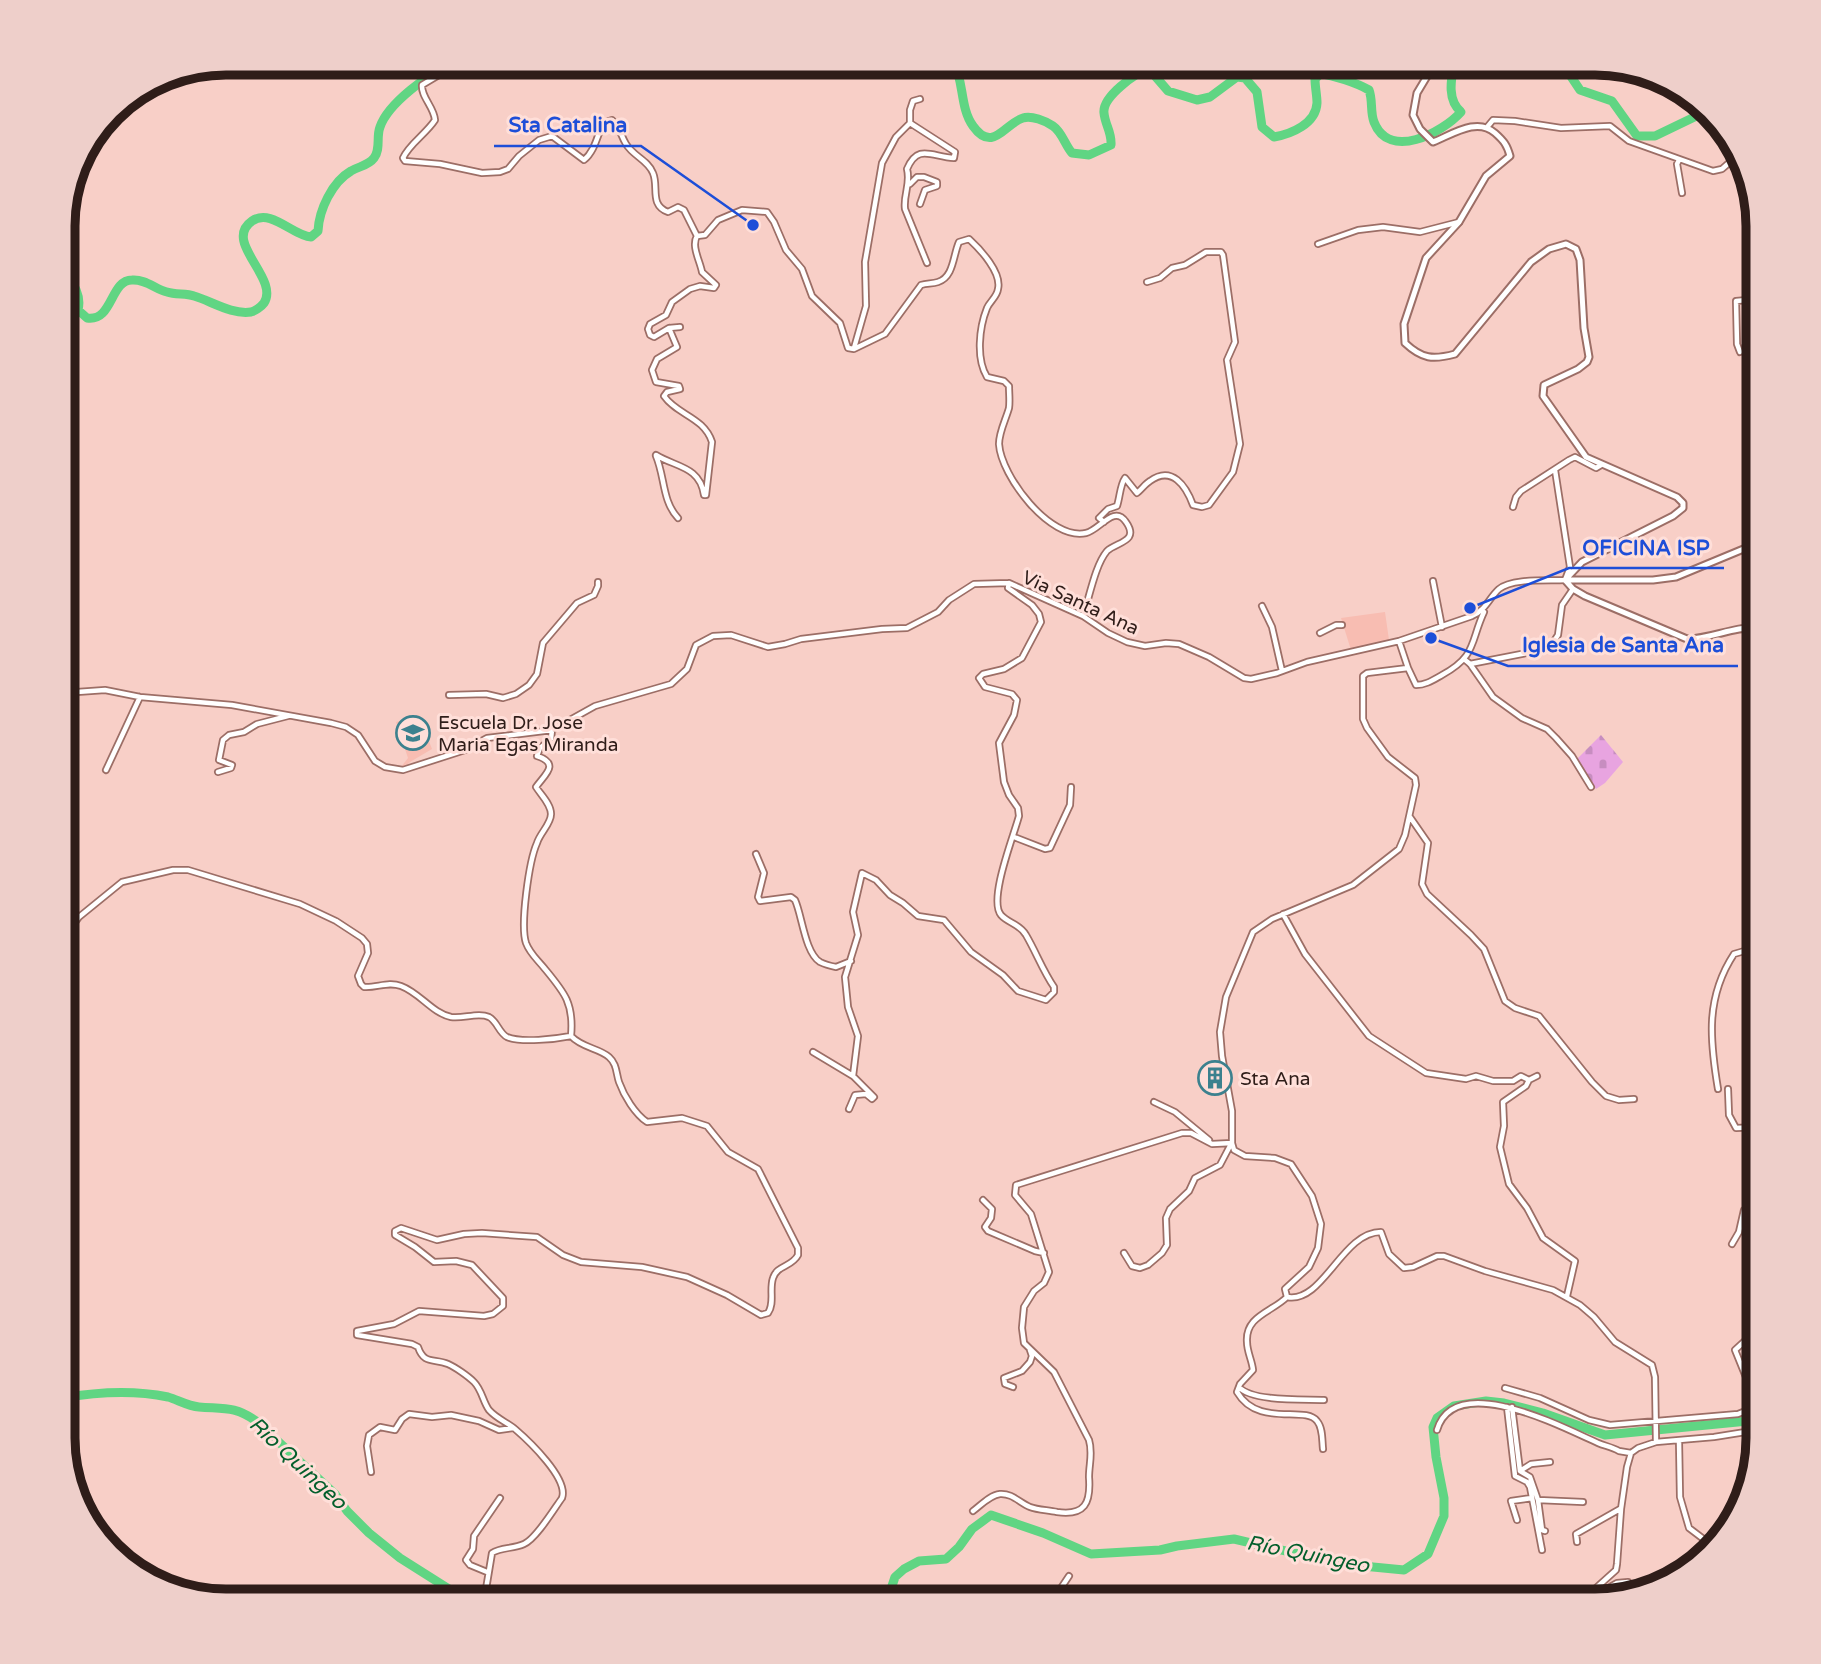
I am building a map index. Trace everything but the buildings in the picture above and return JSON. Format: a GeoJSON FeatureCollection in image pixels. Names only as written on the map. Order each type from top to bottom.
{"type":"FeatureCollection","features":[{"type":"Feature","properties":{"kind":"street"},"geometry":{"type":"LineString","coordinates":[[1429,75],[1417,93],[1413,115],[1428,139],[1433,142],[1471,126],[1488,126],[1507,143],[1510,156],[1486,176],[1459,222],[1426,258],[1404,324],[1405,343],[1416,354],[1437,359],[1455,354],[1531,261],[1549,249],[1566,244],[1576,249],[1580,260],[1587,362],[1544,385],[1543,396],[1586,457],[1682,500],[1683,508],[1673,516],[1582,562],[1565,580]]}},
{"type":"Feature","properties":{"kind":"street"},"geometry":{"type":"LineString","coordinates":[[437,76],[422,85],[421,90],[435,120],[405,153],[405,161],[440,164],[482,173],[500,172],[508,169],[539,140],[552,136],[584,160],[598,139],[603,123],[612,120],[620,129],[626,145],[653,171],[656,199],[660,208],[667,212],[678,207],[684,211],[696,236],[695,247],[702,272],[715,283],[716,287],[700,286],[690,289],[672,302],[666,315],[650,324],[648,329],[654,337],[669,328],[680,327]]}},
{"type":"Feature","properties":{"kind":"street"},"geometry":{"type":"LineString","coordinates":[[911,123],[910,110],[913,102],[920,99]]}},
{"type":"Feature","properties":{"kind":"street"},"geometry":{"type":"LineString","coordinates":[[1488,126],[1493,120],[1561,128],[1610,127],[1629,141],[1713,171],[1722,169],[1731,161]]}},
{"type":"Feature","properties":{"kind":"street"},"geometry":{"type":"LineString","coordinates":[[854,349],[866,306],[865,262],[882,163],[896,137],[911,123]]}},
{"type":"Feature","properties":{"kind":"street"},"geometry":{"type":"LineString","coordinates":[[910,184],[906,169],[914,155],[921,152],[954,158],[956,155],[911,123]]}},
{"type":"Feature","properties":{"kind":"street"},"geometry":{"type":"LineString","coordinates":[[1679,160],[1677,164],[1682,192]]}},
{"type":"Feature","properties":{"kind":"street"},"geometry":{"type":"LineString","coordinates":[[920,204],[925,190],[937,186],[937,182],[916,177],[910,184],[904,201],[928,262]]}},
{"type":"Feature","properties":{"kind":"street"},"geometry":{"type":"LineString","coordinates":[[696,236],[705,235],[718,220],[742,210],[767,212],[786,250],[802,269],[812,296],[837,318],[848,348],[854,349],[885,334],[921,285],[939,282],[945,278],[952,268],[959,242],[969,240],[998,276],[999,287],[987,308],[979,361],[987,377],[1004,381],[1009,386],[1010,404],[999,446],[1013,481],[1040,516],[1053,524],[1086,533],[1112,515],[1121,517],[1129,527],[1129,538],[1109,549],[1102,558],[1083,616]]}},
{"type":"Feature","properties":{"kind":"street"},"geometry":{"type":"LineString","coordinates":[[1318,244],[1358,230],[1376,228],[1420,232],[1459,222]]}},
{"type":"Feature","properties":{"kind":"street"},"geometry":{"type":"LineString","coordinates":[[1104,522],[1099,518],[1108,509],[1117,506],[1125,478],[1137,493],[1151,480],[1166,474],[1174,476],[1185,488],[1193,505],[1209,505],[1233,472],[1240,444],[1227,360],[1234,342],[1221,251],[1206,252],[1185,265],[1172,268],[1160,278],[1147,282]]}},
{"type":"Feature","properties":{"kind":"street"},"geometry":{"type":"LineString","coordinates":[[1740,352],[1737,344],[1736,301],[1745,300]]}},
{"type":"Feature","properties":{"kind":"street"},"geometry":{"type":"LineString","coordinates":[[669,328],[677,347],[657,359],[652,370],[656,382],[679,386],[680,388],[667,392],[664,396],[668,402],[702,425],[712,442],[706,495],[702,485],[682,465],[656,455],[669,509],[678,518]]}},
{"type":"Feature","properties":{"kind":"street"},"geometry":{"type":"LineString","coordinates":[[1513,507],[1521,491],[1575,457],[1596,468],[1601,465]]}},
{"type":"Feature","properties":{"kind":"street"},"geometry":{"type":"LineString","coordinates":[[1555,470],[1570,567],[1565,580]]}},
{"type":"Feature","properties":{"kind":"street"},"geometry":{"type":"LineString","coordinates":[[1565,580],[1653,580],[1676,577],[1745,548]]}},
{"type":"Feature","properties":{"kind":"street"},"geometry":{"type":"LineString","coordinates":[[1565,580],[1573,589],[1687,639],[1701,639],[1745,629]]}},
{"type":"Feature","properties":{"kind":"street","name":"Via Santa Ana"},"geometry":{"type":"LineString","coordinates":[[292,715],[346,727],[358,735],[375,761],[385,767],[404,770],[465,750],[487,738],[552,730],[595,706],[671,684],[687,669],[696,645],[713,636],[732,635],[768,646],[785,645],[801,639],[906,628],[938,612],[949,600],[974,584],[1009,583],[1083,616],[1108,634],[1135,645],[1167,643],[1189,647],[1244,678],[1258,678],[1307,662],[1399,640],[1472,616],[1488,605],[1503,586],[1521,581],[1565,580]]}},
{"type":"Feature","properties":{"kind":"street"},"geometry":{"type":"LineString","coordinates":[[449,695],[486,694],[503,698],[516,694],[529,685],[537,674],[543,643],[577,603],[594,595],[598,582]]}},
{"type":"Feature","properties":{"kind":"street"},"geometry":{"type":"LineString","coordinates":[[1433,582],[1442,627]]}},
{"type":"Feature","properties":{"kind":"street"},"geometry":{"type":"LineString","coordinates":[[853,1076],[858,1036],[848,1007],[845,978],[858,935],[853,912],[860,891],[860,875],[864,873],[918,916],[944,920],[971,952],[1003,975],[1018,991],[1046,1000],[1051,998],[1054,987],[1026,935],[1016,924],[999,914],[997,907],[998,889],[1019,816],[1018,808],[1004,782],[999,743],[1014,715],[1017,700],[1012,694],[985,687],[979,678],[983,674],[1004,669],[1022,658],[1041,621],[1032,605],[1008,588],[1009,583]]}},
{"type":"Feature","properties":{"kind":"street"},"geometry":{"type":"LineString","coordinates":[[1471,664],[1537,651],[1552,644],[1558,635],[1562,605],[1573,589]]}},
{"type":"Feature","properties":{"kind":"street"},"geometry":{"type":"LineString","coordinates":[[1399,640],[1416,685],[1425,684],[1449,672],[1464,659],[1475,640],[1482,615],[1488,605]]}},
{"type":"Feature","properties":{"kind":"street"},"geometry":{"type":"LineString","coordinates":[[1262,606],[1272,627],[1282,671]]}},
{"type":"Feature","properties":{"kind":"street"},"geometry":{"type":"LineString","coordinates":[[1320,633],[1342,625]]}},
{"type":"Feature","properties":{"kind":"street"},"geometry":{"type":"LineString","coordinates":[[1464,659],[1471,664],[1493,697],[1556,738],[1572,756],[1591,787]]}},
{"type":"Feature","properties":{"kind":"street"},"geometry":{"type":"LineString","coordinates":[[1287,1297],[1285,1289],[1309,1267],[1318,1248],[1321,1224],[1312,1196],[1291,1164],[1275,1158],[1240,1154],[1234,1150],[1220,1032],[1226,997],[1253,932],[1283,914],[1342,891],[1387,859],[1402,843],[1416,785],[1415,778],[1388,757],[1367,728],[1362,704],[1363,676],[1367,673],[1408,668]]}},
{"type":"Feature","properties":{"kind":"street"},"geometry":{"type":"LineString","coordinates":[[76,692],[105,690],[140,697],[188,700],[292,715]]}},
{"type":"Feature","properties":{"kind":"street"},"geometry":{"type":"LineString","coordinates":[[106,771],[140,697]]}},
{"type":"Feature","properties":{"kind":"street"},"geometry":{"type":"LineString","coordinates":[[218,772],[231,768],[232,765],[219,760],[223,740],[229,735],[292,715]]}},
{"type":"Feature","properties":{"kind":"street"},"geometry":{"type":"LineString","coordinates":[[552,730],[551,739],[540,748],[537,756],[547,761],[550,767],[548,774],[536,786],[549,805],[551,819],[536,845],[523,927],[525,942],[531,954],[544,967],[571,1005],[571,1036]]}},
{"type":"Feature","properties":{"kind":"street"},"geometry":{"type":"LineString","coordinates":[[1014,837],[1032,845],[1049,848],[1070,805],[1071,787]]}},
{"type":"Feature","properties":{"kind":"street"},"geometry":{"type":"LineString","coordinates":[[1409,816],[1428,843],[1422,884],[1427,894],[1471,935],[1483,950],[1505,1001],[1515,1008],[1539,1016],[1606,1096],[1619,1100],[1634,1099]]}},
{"type":"Feature","properties":{"kind":"street"},"geometry":{"type":"LineString","coordinates":[[756,854],[764,873],[759,892],[760,901],[791,897],[795,900],[813,955],[819,962],[836,967],[851,960]]}},
{"type":"Feature","properties":{"kind":"street"},"geometry":{"type":"LineString","coordinates":[[76,921],[122,882],[173,870],[194,871],[305,905],[328,916],[367,944],[368,953],[358,976],[360,985],[400,986],[447,1016],[485,1016],[492,1019],[506,1036],[512,1038],[541,1040],[571,1036],[608,1056],[616,1068],[622,1090],[640,1117],[647,1122],[682,1118],[708,1126],[728,1152],[758,1169],[798,1248],[798,1255],[791,1264],[778,1269],[773,1278],[771,1308],[768,1313],[761,1315],[727,1295],[687,1277],[642,1267],[581,1262],[563,1255],[537,1237],[482,1233],[437,1240],[398,1228],[395,1231],[395,1236],[434,1262],[456,1261],[472,1265],[503,1298],[503,1306],[493,1314],[484,1316],[419,1311],[394,1324],[357,1331],[357,1335],[412,1344],[418,1347],[420,1354],[427,1360],[447,1363],[475,1383],[489,1410],[502,1422],[513,1427],[547,1462],[562,1484],[564,1493],[528,1542],[492,1553],[486,1589]]}},
{"type":"Feature","properties":{"kind":"street"},"geometry":{"type":"LineString","coordinates":[[1283,914],[1305,954],[1369,1036],[1426,1073],[1466,1079],[1476,1076],[1513,1081],[1521,1076],[1529,1080]]}},
{"type":"Feature","properties":{"kind":"street"},"geometry":{"type":"LineString","coordinates":[[1718,1089],[1710,1028],[1722,977],[1734,954],[1746,951]]}},
{"type":"Feature","properties":{"kind":"street"},"geometry":{"type":"LineString","coordinates":[[813,1052],[853,1076],[874,1097],[872,1099],[866,1094],[855,1095],[849,1109]]}},
{"type":"Feature","properties":{"kind":"street"},"geometry":{"type":"LineString","coordinates":[[1537,1076],[1503,1102],[1500,1147],[1509,1184],[1527,1209],[1539,1233],[1575,1261],[1567,1296]]}},
{"type":"Feature","properties":{"kind":"street"},"geometry":{"type":"LineString","coordinates":[[1728,1089],[1729,1115],[1735,1128],[1746,1128]]}},
{"type":"Feature","properties":{"kind":"street"},"geometry":{"type":"LineString","coordinates":[[1154,1102],[1175,1112],[1212,1143]]}},
{"type":"Feature","properties":{"kind":"street"},"geometry":{"type":"LineString","coordinates":[[1013,1387],[1005,1384],[1004,1378],[1027,1367],[1032,1356],[1022,1337],[1024,1307],[1049,1272],[1031,1214],[1015,1195],[1016,1185],[1182,1133],[1191,1133],[1212,1143],[1232,1143]]}},
{"type":"Feature","properties":{"kind":"street"},"geometry":{"type":"LineString","coordinates":[[1124,1254],[1132,1266],[1140,1268],[1148,1265],[1161,1253],[1167,1245],[1166,1218],[1170,1209],[1189,1191],[1195,1178],[1220,1165],[1232,1143]]}},
{"type":"Feature","properties":{"kind":"street"},"geometry":{"type":"LineString","coordinates":[[982,1200],[992,1209],[991,1218],[985,1227],[992,1235],[1044,1253]]}},
{"type":"Feature","properties":{"kind":"street"},"geometry":{"type":"LineString","coordinates":[[1732,1244],[1739,1232],[1746,1209]]}},
{"type":"Feature","properties":{"kind":"street"},"geometry":{"type":"LineString","coordinates":[[1323,1449],[1321,1428],[1316,1419],[1310,1416],[1274,1415],[1248,1406],[1237,1392],[1253,1370],[1247,1344],[1249,1326],[1255,1318],[1287,1297],[1299,1296],[1312,1289],[1345,1252],[1373,1232],[1381,1232],[1389,1254],[1404,1268],[1444,1256],[1567,1296],[1594,1317],[1615,1342],[1652,1365],[1655,1377],[1657,1440]]}},
{"type":"Feature","properties":{"kind":"street"},"geometry":{"type":"LineString","coordinates":[[1746,1340],[1735,1350],[1746,1377]]}},
{"type":"Feature","properties":{"kind":"street"},"geometry":{"type":"LineString","coordinates":[[973,1511],[988,1499],[1000,1494],[1010,1496],[1030,1507],[1063,1513],[1073,1513],[1084,1508],[1088,1502],[1092,1450],[1089,1440],[1054,1372],[1030,1350]]}},
{"type":"Feature","properties":{"kind":"street"},"geometry":{"type":"LineString","coordinates":[[1239,1387],[1243,1392],[1273,1398],[1324,1400]]}},
{"type":"Feature","properties":{"kind":"street"},"geometry":{"type":"LineString","coordinates":[[1506,1388],[1540,1398],[1604,1424],[1657,1423],[1746,1411]]}},
{"type":"Feature","properties":{"kind":"street"},"geometry":{"type":"LineString","coordinates":[[1437,1430],[1439,1422],[1461,1405],[1485,1404],[1509,1407],[1619,1451],[1631,1452],[1657,1440],[1679,1441],[1746,1432]]}},
{"type":"Feature","properties":{"kind":"street"},"geometry":{"type":"LineString","coordinates":[[1509,1407],[1520,1471],[1530,1477],[1538,1500],[1542,1530],[1545,1531]]}},
{"type":"Feature","properties":{"kind":"street"},"geometry":{"type":"LineString","coordinates":[[1509,1407],[1515,1476],[1527,1482],[1542,1550]]}},
{"type":"Feature","properties":{"kind":"street"},"geometry":{"type":"LineString","coordinates":[[371,1472],[367,1446],[369,1435],[380,1427],[395,1430],[409,1414],[432,1417],[450,1415],[479,1421],[499,1430],[513,1427]]}},
{"type":"Feature","properties":{"kind":"street"},"geometry":{"type":"LineString","coordinates":[[1679,1441],[1680,1497],[1689,1528],[1705,1540]]}},
{"type":"Feature","properties":{"kind":"street"},"geometry":{"type":"LineString","coordinates":[[1598,1589],[1616,1570],[1621,1509],[1631,1452]]}},
{"type":"Feature","properties":{"kind":"street"},"geometry":{"type":"LineString","coordinates":[[1520,1471],[1531,1464],[1550,1462]]}},
{"type":"Feature","properties":{"kind":"street"},"geometry":{"type":"LineString","coordinates":[[1517,1520],[1511,1501],[1532,1497]]}},
{"type":"Feature","properties":{"kind":"street"},"geometry":{"type":"LineString","coordinates":[[487,1572],[470,1565],[466,1560],[473,1549],[474,1536],[500,1499]]}},
{"type":"Feature","properties":{"kind":"street"},"geometry":{"type":"LineString","coordinates":[[1538,1500],[1583,1502]]}},
{"type":"Feature","properties":{"kind":"street"},"geometry":{"type":"LineString","coordinates":[[1577,1542],[1577,1534],[1621,1509]]}},
{"type":"Feature","properties":{"kind":"street"},"geometry":{"type":"LineString","coordinates":[[1060,1589],[1069,1576]]}},
{"type":"Feature","properties":{"kind":"street"},"geometry":{"type":"LineString","coordinates":[[1609,1587],[1628,1581],[1628,1585]]}},
{"type":"Feature","properties":{"kind":"shaded area"},"geometry":{"type":"Polygon","coordinates":[[[1385,612],[1389,640],[1351,650],[1341,618],[1385,612]]]}},
{"type":"Feature","properties":{"kind":"shaded area","name":"Escuela Dr. Jose Maria Egas Miranda"},"geometry":{"type":"Polygon","coordinates":[[[419,715],[432,749],[406,767],[401,767],[408,758],[396,722],[419,715]]]}},
{"type":"Feature","properties":{"kind":"green space"},"geometry":{"type":"Polygon","coordinates":[[[1601,735],[1623,762],[1605,783],[1596,789],[1576,760],[1601,735]]]}},
{"type":"Feature","properties":{"kind":"waterway"},"geometry":{"type":"LineString","coordinates":[[958,75],[966,111],[980,134],[993,137],[1017,121],[1026,117],[1034,118],[1056,129],[1072,153],[1089,155],[1111,145],[1105,107],[1114,93],[1135,75]]}},
{"type":"Feature","properties":{"kind":"waterway"},"geometry":{"type":"LineString","coordinates":[[1154,75],[1168,91],[1197,100],[1210,97],[1237,77],[1245,78],[1257,92],[1262,127],[1274,137],[1302,127],[1312,117],[1317,103],[1315,79],[1319,75]]}},
{"type":"Feature","properties":{"kind":"waterway"},"geometry":{"type":"LineString","coordinates":[[1325,75],[1369,90],[1374,122],[1381,134],[1391,140],[1403,142],[1429,135],[1461,112],[1452,96],[1452,75]]}},
{"type":"Feature","properties":{"kind":"waterway"},"geometry":{"type":"LineString","coordinates":[[1570,75],[1580,90],[1612,101],[1637,136],[1655,136],[1697,116]]}},
{"type":"Feature","properties":{"kind":"waterway"},"geometry":{"type":"LineString","coordinates":[[76,290],[78,310],[87,318],[102,314],[119,286],[132,280],[142,281],[170,293],[194,296],[236,311],[254,311],[264,303],[267,293],[265,283],[243,239],[245,230],[252,221],[267,218],[311,237],[318,231],[324,206],[332,189],[344,176],[374,158],[384,118],[400,99],[430,76]]}},
{"type":"Feature","properties":{"kind":"waterway","name":"Río Quingeo"},"geometry":{"type":"LineString","coordinates":[[76,1396],[142,1393],[168,1397],[195,1406],[229,1409],[249,1416],[335,1494],[347,1511],[369,1533],[400,1558],[449,1589]]}},
{"type":"Feature","properties":{"kind":"waterway","name":"Río Quingeo"},"geometry":{"type":"LineString","coordinates":[[891,1589],[895,1577],[904,1569],[919,1561],[946,1559],[972,1529],[991,1515],[1043,1533],[1091,1554],[1160,1550],[1234,1539],[1342,1564],[1404,1570],[1428,1554],[1444,1516],[1444,1498],[1433,1427],[1437,1418],[1454,1406],[1486,1401],[1504,1403],[1543,1413],[1605,1435],[1746,1421]]}},
{"type":"Feature","properties":{"kind":"place","name":"Sta Catalina"},"geometry":{"type":"Point","coordinates":[753,225]}},
{"type":"Feature","properties":{"kind":"place","name":"OFICINA ISP"},"geometry":{"type":"Point","coordinates":[1470,608]}},
{"type":"Feature","properties":{"kind":"place","name":"Iglesia de Santa Ana"},"geometry":{"type":"Point","coordinates":[1431,638]}},
{"type":"Feature","properties":{"kind":"place","name":"Escuela Dr. Jose Maria Egas Miranda"},"geometry":{"type":"Point","coordinates":[413,733]}},
{"type":"Feature","properties":{"kind":"place","name":"Sta Ana"},"geometry":{"type":"Point","coordinates":[1215,1078]}}]}
